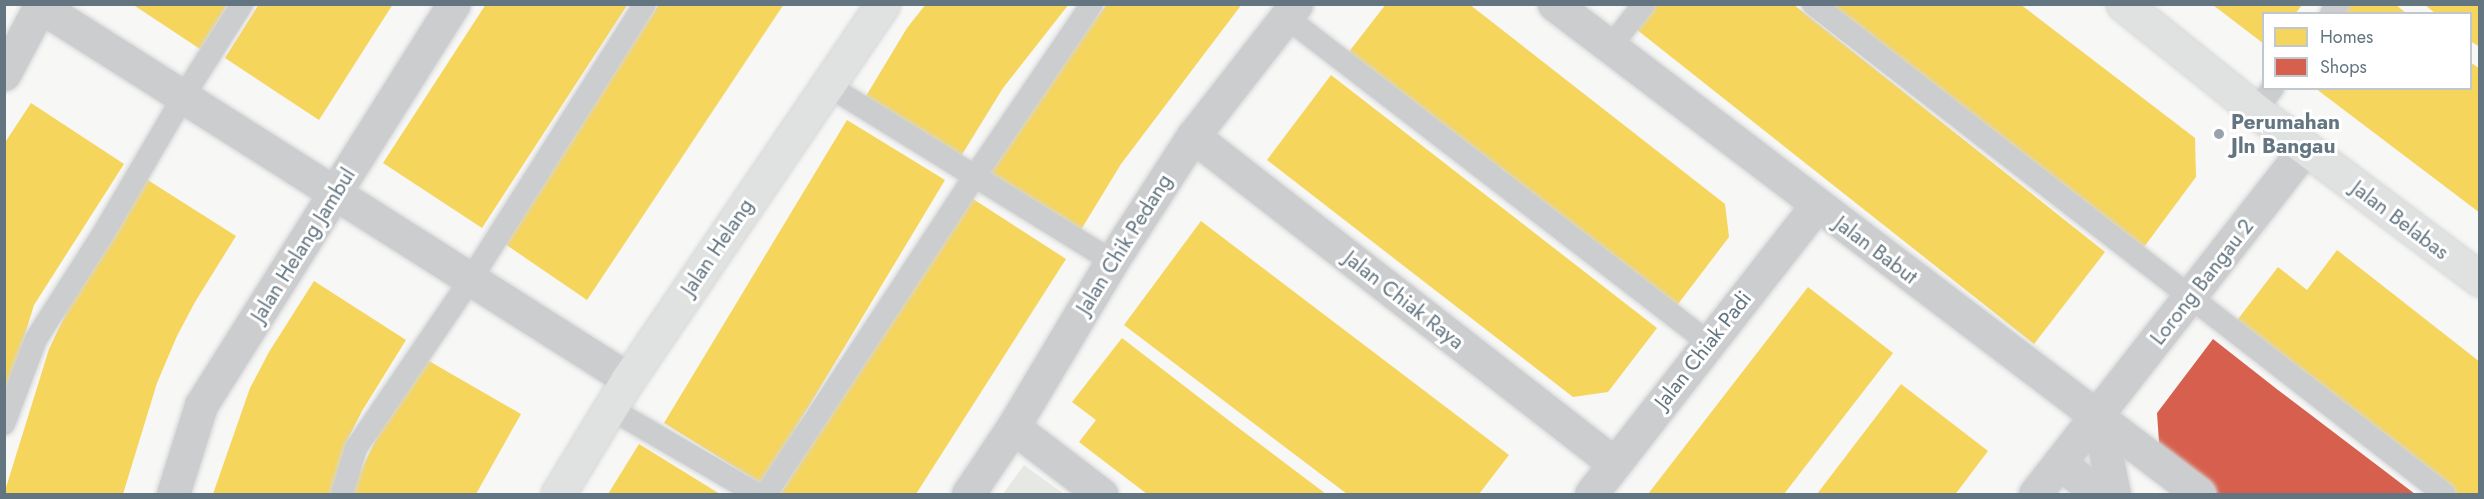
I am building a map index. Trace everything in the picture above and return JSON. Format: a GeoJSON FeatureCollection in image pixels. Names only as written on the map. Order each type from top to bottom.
{"type":"FeatureCollection","features":[{"type":"Feature","properties":{"kind":"street","name":"Jalan Helang Jambul"},"geometry":{"type":"LineString","coordinates":[[173,495],[201,405],[454,4]]}},
{"type":"Feature","properties":{"kind":"street","name":"Jalan Helang"},"geometry":{"type":"LineString","coordinates":[[558,495],[628,379],[883,4]]}},
{"type":"Feature","properties":{"kind":"street","name":"Jalan Babut"},"geometry":{"type":"LineString","coordinates":[[1554,4],[1816,206],[2098,415],[2199,495]]}},
{"type":"Feature","properties":{"kind":"street","name":"Jalan Belabas"},"geometry":{"type":"LineString","coordinates":[[2122,4],[2265,100],[2305,148],[2480,279]]}},
{"type":"Feature","properties":{"kind":"street"},"geometry":{"type":"LineString","coordinates":[[4,74],[41,5],[628,379]]}},
{"type":"Feature","properties":{"kind":"street","name":"Jalan Chik Pedang"},"geometry":{"type":"LineString","coordinates":[[968,495],[1013,427],[1112,261],[1193,136],[1291,11]]}},
{"type":"Feature","properties":{"kind":"street","name":"Jalan Chiak Raya"},"geometry":{"type":"LineString","coordinates":[[1193,136],[1615,464]]}},
{"type":"Feature","properties":{"kind":"street","name":"Lorong Bangau 2"},"geometry":{"type":"LineString","coordinates":[[2035,495],[2305,148]]}},
{"type":"Feature","properties":{"kind":"street","name":"Jalan Chiak Padi"},"geometry":{"type":"LineString","coordinates":[[1591,495],[1816,206]]}},
{"type":"Feature","properties":{"kind":"street"},"geometry":{"type":"LineString","coordinates":[[2098,415],[2114,495]]}},
{"type":"Feature","properties":{"kind":"street"},"geometry":{"type":"LineString","coordinates":[[1013,427],[1101,495]]}},
{"type":"Feature","properties":{"kind":"street"},"geometry":{"type":"LineString","coordinates":[[2059,463],[2100,495]]}},
{"type":"Feature","properties":{"kind":"lane"},"geometry":{"type":"LineString","coordinates":[[4,424],[36,339],[103,234],[183,97],[242,4]]}},
{"type":"Feature","properties":{"kind":"lane"},"geometry":{"type":"LineString","coordinates":[[342,495],[356,448],[471,279],[645,4]]}},
{"type":"Feature","properties":{"kind":"lane"},"geometry":{"type":"LineString","coordinates":[[766,495],[975,176],[1092,4]]}},
{"type":"Feature","properties":{"kind":"lane"},"geometry":{"type":"LineString","coordinates":[[1610,47],[1644,4]]}},
{"type":"Feature","properties":{"kind":"lane"},"geometry":{"type":"LineString","coordinates":[[1813,4],[2444,495]]}},
{"type":"Feature","properties":{"kind":"lane"},"geometry":{"type":"LineString","coordinates":[[1291,11],[1709,343]]}},
{"type":"Feature","properties":{"kind":"lane"},"geometry":{"type":"LineString","coordinates":[[827,85],[1112,261]]}},
{"type":"Feature","properties":{"kind":"lane"},"geometry":{"type":"LineString","coordinates":[[611,409],[757,495]]}},
{"type":"Feature","properties":{"kind":"shaded area"},"geometry":{"type":"Polygon","coordinates":[[[1024,465],[1064,494],[1003,494],[1024,465]]]}},
{"type":"Feature","properties":{"kind":"building: Homes"},"geometry":{"type":"Polygon","coordinates":[[[132,4],[228,4],[200,49],[132,4]]]}},
{"type":"Feature","properties":{"kind":"building: Homes"},"geometry":{"type":"Polygon","coordinates":[[[259,4],[393,4],[319,120],[225,58],[259,4]]]}},
{"type":"Feature","properties":{"kind":"building: Homes"},"geometry":{"type":"Polygon","coordinates":[[[486,4],[628,4],[482,228],[383,163],[486,4]]]}},
{"type":"Feature","properties":{"kind":"building: Homes"},"geometry":{"type":"Polygon","coordinates":[[[659,4],[784,4],[587,300],[502,242],[659,4]]]}},
{"type":"Feature","properties":{"kind":"building: Homes"},"geometry":{"type":"Polygon","coordinates":[[[926,4],[1069,4],[1003,88],[958,161],[863,101],[907,28],[926,4]]]}},
{"type":"Feature","properties":{"kind":"building: Homes"},"geometry":{"type":"Polygon","coordinates":[[[1107,4],[1242,4],[1121,164],[1079,233],[987,176],[1029,107],[1107,4]]]}},
{"type":"Feature","properties":{"kind":"building: Homes"},"geometry":{"type":"Polygon","coordinates":[[[1386,4],[1469,4],[1725,204],[1729,237],[1675,308],[1348,53],[1386,4]]]}},
{"type":"Feature","properties":{"kind":"building: Homes"},"geometry":{"type":"Polygon","coordinates":[[[1655,4],[1793,4],[2105,252],[2034,344],[1636,29],[1655,4]]]}},
{"type":"Feature","properties":{"kind":"building: Homes"},"geometry":{"type":"Polygon","coordinates":[[[1824,4],[2020,4],[2195,138],[2196,177],[2144,247],[1824,4]]]}},
{"type":"Feature","properties":{"kind":"building: Homes"},"geometry":{"type":"Polygon","coordinates":[[[2343,4],[2395,4],[2405,12],[2337,12],[2343,4]]]}},
{"type":"Feature","properties":{"kind":"building: Homes"},"geometry":{"type":"Polygon","coordinates":[[[2424,4],[2480,4],[2480,47],[2472,42],[2472,12],[2434,12],[2424,4]]]}},
{"type":"Feature","properties":{"kind":"building: Homes"},"geometry":{"type":"Polygon","coordinates":[[[2213,5],[2302,5],[2297,12],[2262,12],[2262,42],[2213,5]]]}},
{"type":"Feature","properties":{"kind":"building: Homes"},"geometry":{"type":"Polygon","coordinates":[[[2472,63],[2480,69],[2480,213],[2318,90],[2472,90],[2472,63]]]}},
{"type":"Feature","properties":{"kind":"building: Homes"},"geometry":{"type":"Polygon","coordinates":[[[1331,75],[1657,328],[1608,392],[1573,397],[1267,160],[1331,75]]]}},
{"type":"Feature","properties":{"kind":"building: Homes"},"geometry":{"type":"Polygon","coordinates":[[[31,103],[124,164],[34,305],[5,400],[4,144],[31,103]]]}},
{"type":"Feature","properties":{"kind":"building: Homes"},"geometry":{"type":"Polygon","coordinates":[[[847,120],[945,180],[762,484],[664,423],[847,120]]]}},
{"type":"Feature","properties":{"kind":"building: Homes"},"geometry":{"type":"Polygon","coordinates":[[[143,177],[236,236],[177,336],[157,383],[123,494],[4,494],[49,349],[76,292],[143,177]]]}},
{"type":"Feature","properties":{"kind":"building: Homes"},"geometry":{"type":"Polygon","coordinates":[[[970,197],[1066,259],[916,494],[780,494],[970,197]]]}},
{"type":"Feature","properties":{"kind":"building: Homes"},"geometry":{"type":"Polygon","coordinates":[[[1201,221],[1509,455],[1479,494],[1347,494],[1124,325],[1201,221]]]}},
{"type":"Feature","properties":{"kind":"building: Homes"},"geometry":{"type":"Polygon","coordinates":[[[2337,250],[2480,362],[2480,494],[2454,494],[2235,323],[2278,267],[2307,290],[2337,250]]]}},
{"type":"Feature","properties":{"kind":"building: Homes"},"geometry":{"type":"Polygon","coordinates":[[[314,281],[406,340],[362,411],[348,439],[331,494],[213,494],[250,388],[269,352],[314,281]]]}},
{"type":"Feature","properties":{"kind":"building: Homes"},"geometry":{"type":"Polygon","coordinates":[[[1808,287],[1893,353],[1784,494],[1648,494],[1808,287]]]}},
{"type":"Feature","properties":{"kind":"building: Homes"},"geometry":{"type":"Polygon","coordinates":[[[1122,338],[1326,494],[1147,494],[1079,442],[1096,420],[1072,402],[1122,338]]]}},
{"type":"Feature","properties":{"kind":"building: Homes"},"geometry":{"type":"Polygon","coordinates":[[[422,357],[521,414],[476,494],[350,494],[381,428],[422,357]]]}},
{"type":"Feature","properties":{"kind":"building: Homes"},"geometry":{"type":"Polygon","coordinates":[[[1901,384],[1988,451],[1957,492],[1955,494],[1817,494],[1901,384]]]}},
{"type":"Feature","properties":{"kind":"building: Homes"},"geometry":{"type":"Polygon","coordinates":[[[639,444],[720,494],[608,494],[639,444]]]}},
{"type":"Feature","properties":{"kind":"building: Shops"},"geometry":{"type":"Polygon","coordinates":[[[2213,339],[2415,494],[2209,494],[2160,457],[2157,413],[2213,339]]]}},
{"type":"Feature","properties":{"kind":"place","name":"Perumahan Jln Bangau"},"geometry":{"type":"Point","coordinates":[2219,134]}}]}
